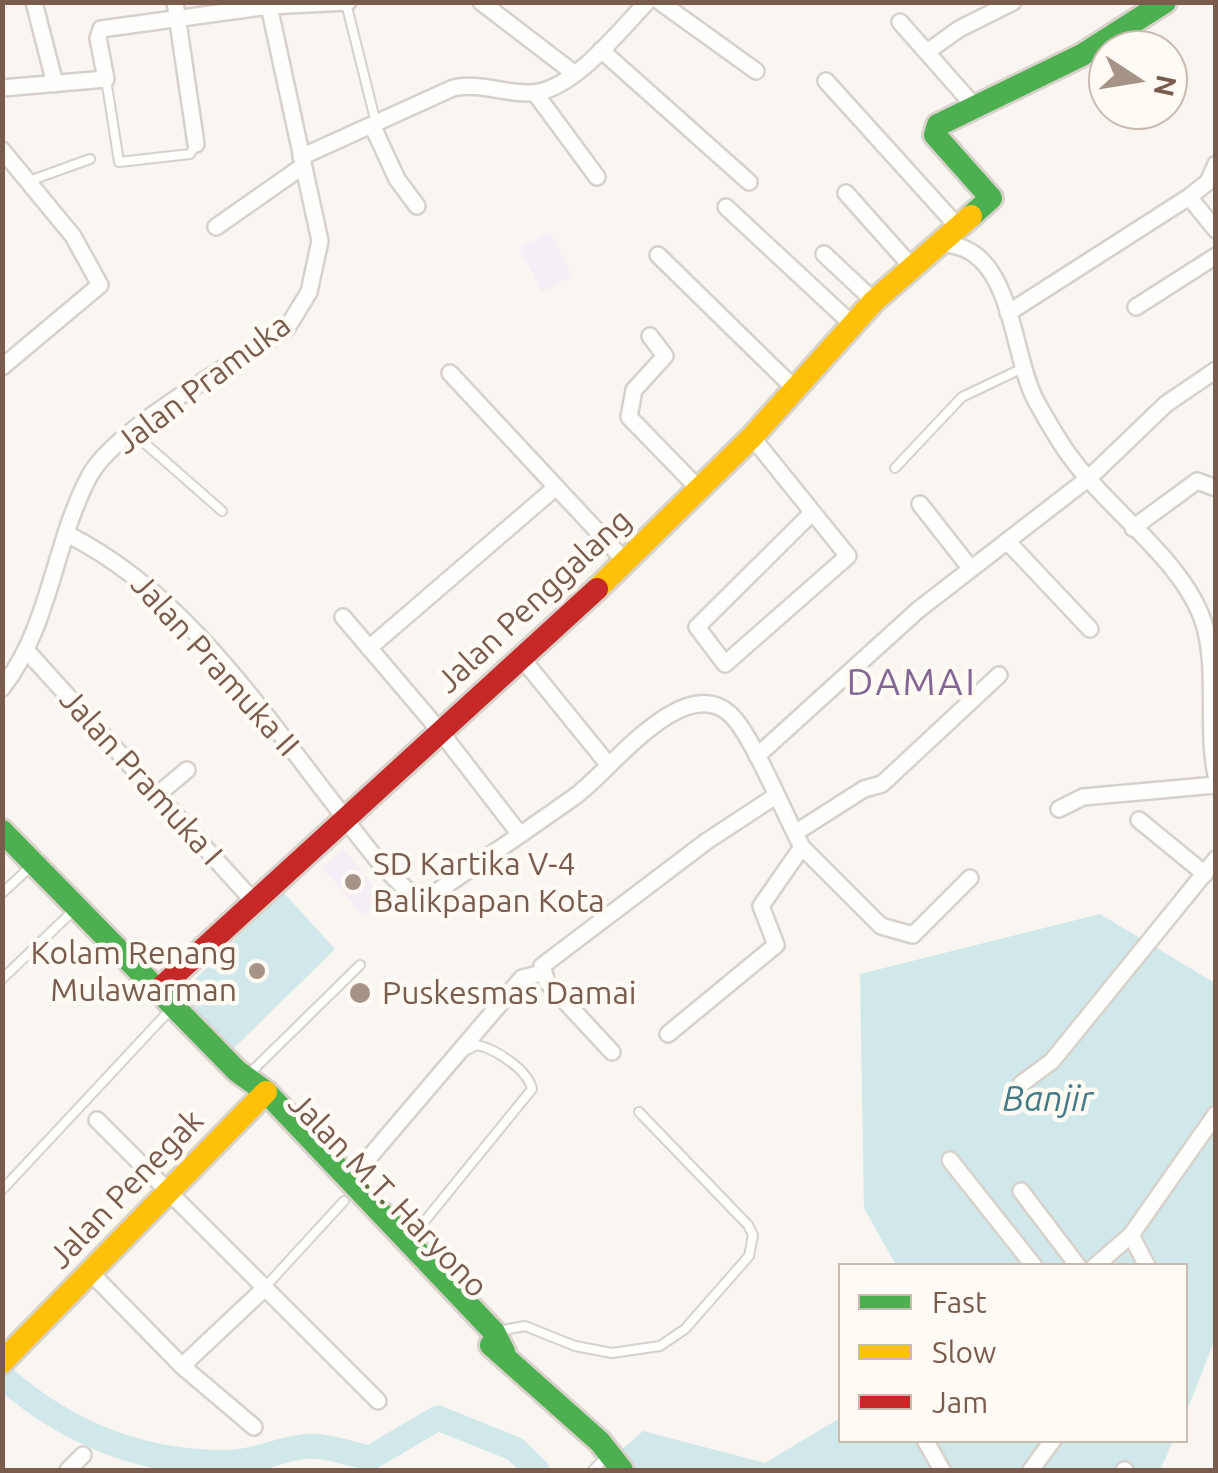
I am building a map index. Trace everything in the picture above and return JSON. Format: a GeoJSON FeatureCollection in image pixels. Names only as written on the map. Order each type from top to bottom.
{"type":"FeatureCollection","features":[{"type":"Feature","properties":{"kind":"street"},"geometry":{"type":"LineString","coordinates":[[34,2],[55,84]]}},
{"type":"Feature","properties":{"kind":"street"},"geometry":{"type":"LineString","coordinates":[[481,2],[575,74]]}},
{"type":"Feature","properties":{"kind":"street"},"geometry":{"type":"LineString","coordinates":[[216,228],[302,162],[421,100],[464,86],[535,94],[575,74],[647,2]]}},
{"type":"Feature","properties":{"kind":"street"},"geometry":{"type":"LineString","coordinates":[[660,2],[756,70]]}},
{"type":"Feature","properties":{"kind":"street"},"geometry":{"type":"LineString","coordinates":[[927,52],[959,29],[1013,2]]}},
{"type":"Feature","properties":{"kind":"street"},"geometry":{"type":"LineString","coordinates":[[900,22],[974,107],[1082,55],[1165,2]]}},
{"type":"Feature","properties":{"kind":"street"},"geometry":{"type":"LineString","coordinates":[[2,88],[106,79],[98,38],[101,29],[177,10],[347,3]]}},
{"type":"Feature","properties":{"kind":"street","name":"Jalan Pramuka"},"geometry":{"type":"LineString","coordinates":[[2,688],[26,650],[97,465],[132,432],[288,328],[309,292],[320,241],[269,6]]}},
{"type":"Feature","properties":{"kind":"street"},"geometry":{"type":"LineString","coordinates":[[177,10],[196,144]]}},
{"type":"Feature","properties":{"kind":"street"},"geometry":{"type":"LineString","coordinates":[[601,50],[749,182]]}},
{"type":"Feature","properties":{"kind":"street"},"geometry":{"type":"LineString","coordinates":[[826,81],[950,236],[984,262],[1008,313],[1034,397],[1073,461],[1192,594],[1210,632],[1216,775]]}},
{"type":"Feature","properties":{"kind":"street"},"geometry":{"type":"LineString","coordinates":[[535,94],[598,177]]}},
{"type":"Feature","properties":{"kind":"street","name":"Jalan Penggalang"},"geometry":{"type":"LineString","coordinates":[[165,999],[345,817],[626,562],[752,437],[874,301],[992,196],[934,132],[974,107]]}},
{"type":"Feature","properties":{"kind":"street"},"geometry":{"type":"LineString","coordinates":[[374,124],[397,179],[417,206]]}},
{"type":"Feature","properties":{"kind":"street"},"geometry":{"type":"LineString","coordinates":[[2,150],[73,236],[100,285],[2,367]]}},
{"type":"Feature","properties":{"kind":"street"},"geometry":{"type":"LineString","coordinates":[[1008,313],[1190,198],[1212,182],[1216,164]]}},
{"type":"Feature","properties":{"kind":"street"},"geometry":{"type":"LineString","coordinates":[[846,193],[912,267]]}},
{"type":"Feature","properties":{"kind":"street"},"geometry":{"type":"LineString","coordinates":[[1190,198],[1216,230]]}},
{"type":"Feature","properties":{"kind":"street"},"geometry":{"type":"LineString","coordinates":[[726,208],[854,326]]}},
{"type":"Feature","properties":{"kind":"street"},"geometry":{"type":"LineString","coordinates":[[824,254],[874,301]]}},
{"type":"Feature","properties":{"kind":"street"},"geometry":{"type":"LineString","coordinates":[[658,255],[794,389]]}},
{"type":"Feature","properties":{"kind":"street"},"geometry":{"type":"LineString","coordinates":[[1136,308],[1216,256]]}},
{"type":"Feature","properties":{"kind":"street"},"geometry":{"type":"LineString","coordinates":[[650,336],[666,356],[634,390],[629,417],[699,490]]}},
{"type":"Feature","properties":{"kind":"street"},"geometry":{"type":"LineString","coordinates":[[757,756],[918,610],[1090,477],[1166,404],[1216,370]]}},
{"type":"Feature","properties":{"kind":"street"},"geometry":{"type":"LineString","coordinates":[[450,374],[626,562]]}},
{"type":"Feature","properties":{"kind":"street"},"geometry":{"type":"LineString","coordinates":[[752,437],[848,556],[725,664],[696,628],[812,512]]}},
{"type":"Feature","properties":{"kind":"street"},"geometry":{"type":"LineString","coordinates":[[1133,528],[1197,481],[1216,488]]}},
{"type":"Feature","properties":{"kind":"street"},"geometry":{"type":"LineString","coordinates":[[369,648],[555,488]]}},
{"type":"Feature","properties":{"kind":"street"},"geometry":{"type":"LineString","coordinates":[[920,504],[971,569]]}},
{"type":"Feature","properties":{"kind":"street","name":"Jalan Pramuka II"},"geometry":{"type":"LineString","coordinates":[[68,534],[127,567],[161,597],[262,709],[404,888],[426,897],[518,832]]}},
{"type":"Feature","properties":{"kind":"street"},"geometry":{"type":"LineString","coordinates":[[1007,541],[1090,629]]}},
{"type":"Feature","properties":{"kind":"street"},"geometry":{"type":"LineString","coordinates":[[343,617],[440,731],[518,832],[578,794],[607,763],[667,716],[705,704],[730,714],[757,756],[798,840],[892,932],[913,936],[970,878]]}},
{"type":"Feature","properties":{"kind":"street","name":"Jalan Pramuka I"},"geometry":{"type":"LineString","coordinates":[[26,650],[256,904]]}},
{"type":"Feature","properties":{"kind":"street"},"geometry":{"type":"LineString","coordinates":[[521,657],[607,763]]}},
{"type":"Feature","properties":{"kind":"street"},"geometry":{"type":"LineString","coordinates":[[668,1034],[776,945],[761,906],[798,840],[864,789],[882,784],[998,675]]}},
{"type":"Feature","properties":{"kind":"street"},"geometry":{"type":"LineString","coordinates":[[157,794],[186,770]]}},
{"type":"Feature","properties":{"kind":"street"},"geometry":{"type":"LineString","coordinates":[[1060,810],[1085,796],[1216,785]]}},
{"type":"Feature","properties":{"kind":"street"},"geometry":{"type":"LineString","coordinates":[[612,1052],[542,973],[542,966],[653,881],[774,797]]}},
{"type":"Feature","properties":{"kind":"street"},"geometry":{"type":"LineString","coordinates":[[1139,820],[1206,874]]}},
{"type":"Feature","properties":{"kind":"street","name":"Jalan M.T. Haryono"},"geometry":{"type":"LineString","coordinates":[[2,832],[588,1435],[606,1468]]}},
{"type":"Feature","properties":{"kind":"street","name":"Jalan M.T. Haryono"},"geometry":{"type":"LineString","coordinates":[[2,848],[26,871],[48,882]]}},
{"type":"Feature","properties":{"kind":"street"},"geometry":{"type":"LineString","coordinates":[[1021,1084],[1052,1061],[1216,859]]}},
{"type":"Feature","properties":{"kind":"street"},"geometry":{"type":"LineString","coordinates":[[348,1189],[522,978],[542,973]]}},
{"type":"Feature","properties":{"kind":"street","name":"Jalan Penegak"},"geometry":{"type":"LineString","coordinates":[[2,1362],[171,1193],[260,1097]]}},
{"type":"Feature","properties":{"kind":"street"},"geometry":{"type":"LineString","coordinates":[[1098,1263],[1131,1235],[1216,1114]]}},
{"type":"Feature","properties":{"kind":"street"},"geometry":{"type":"LineString","coordinates":[[97,1120],[378,1401]]}},
{"type":"Feature","properties":{"kind":"street"},"geometry":{"type":"LineString","coordinates":[[950,1160],[1032,1263]]}},
{"type":"Feature","properties":{"kind":"street","name":"Jalan M.T. Haryono"},"geometry":{"type":"LineString","coordinates":[[348,1189],[408,1243],[495,1342]]}},
{"type":"Feature","properties":{"kind":"street"},"geometry":{"type":"LineString","coordinates":[[1021,1191],[1076,1263]]}},
{"type":"Feature","properties":{"kind":"street"},"geometry":{"type":"LineString","coordinates":[[1131,1235],[1145,1263]]}},
{"type":"Feature","properties":{"kind":"street"},"geometry":{"type":"LineString","coordinates":[[91,1273],[182,1366],[254,1427]]}},
{"type":"Feature","properties":{"kind":"street"},"geometry":{"type":"LineString","coordinates":[[182,1366],[266,1287]]}},
{"type":"Feature","properties":{"kind":"street"},"geometry":{"type":"LineString","coordinates":[[926,1443],[942,1470]]}},
{"type":"Feature","properties":{"kind":"street"},"geometry":{"type":"LineString","coordinates":[[1031,1470],[1051,1443]]}},
{"type":"Feature","properties":{"kind":"street"},"geometry":{"type":"LineString","coordinates":[[68,1470],[83,1455]]}},
{"type":"Feature","properties":{"kind":"lane"},"geometry":{"type":"LineString","coordinates":[[347,3],[374,124]]}},
{"type":"Feature","properties":{"kind":"lane"},"geometry":{"type":"LineString","coordinates":[[106,79],[119,162],[190,154],[196,144]]}},
{"type":"Feature","properties":{"kind":"lane"},"geometry":{"type":"LineString","coordinates":[[29,181],[90,158]]}},
{"type":"Feature","properties":{"kind":"lane"},"geometry":{"type":"LineString","coordinates":[[895,468],[962,397],[1023,368]]}},
{"type":"Feature","properties":{"kind":"lane"},"geometry":{"type":"LineString","coordinates":[[132,432],[222,511]]}},
{"type":"Feature","properties":{"kind":"lane"},"geometry":{"type":"LineString","coordinates":[[2,893],[26,871]]}},
{"type":"Feature","properties":{"kind":"lane"},"geometry":{"type":"LineString","coordinates":[[2,979],[75,910]]}},
{"type":"Feature","properties":{"kind":"lane"},"geometry":{"type":"LineString","coordinates":[[242,1076],[360,965]]}},
{"type":"Feature","properties":{"kind":"lane"},"geometry":{"type":"LineString","coordinates":[[2,1190],[165,999]]}},
{"type":"Feature","properties":{"kind":"lane"},"geometry":{"type":"LineString","coordinates":[[266,1287],[472,1047],[487,1047],[528,1076],[532,1086],[528,1099],[408,1243]]}},
{"type":"Feature","properties":{"kind":"lane"},"geometry":{"type":"LineString","coordinates":[[495,1342],[526,1326],[594,1350],[646,1350],[685,1328],[749,1256],[753,1234],[748,1225],[639,1112]]}},
{"type":"Feature","properties":{"kind":"shaded area"},"geometry":{"type":"Polygon","coordinates":[[[550,232],[572,276],[542,292],[519,248],[550,232]]]}},
{"type":"Feature","properties":{"kind":"shaded area","name":"SD Kartika V-4 Balikpapan Kota"},"geometry":{"type":"Polygon","coordinates":[[[343,849],[384,898],[363,916],[322,867],[343,849]]]}},
{"type":"Feature","properties":{"kind":"water","name":"Kolam Renang Mulawarman"},"geometry":{"type":"Polygon","coordinates":[[[283,892],[335,949],[234,1048],[180,994],[283,892]]]}},
{"type":"Feature","properties":{"kind":"water","name":"Banjir"},"geometry":{"type":"Polygon","coordinates":[[[1100,914],[1215,983],[1215,1339],[1188,1408],[1188,1263],[895,1263],[864,1208],[860,974],[1100,914]]]}},
{"type":"Feature","properties":{"kind":"water"},"geometry":{"type":"Polygon","coordinates":[[[838,1419],[838,1443],[1172,1443],[1160,1470],[598,1470],[643,1431],[765,1463],[838,1419]]]}},
{"type":"Feature","properties":{"kind":"waterway"},"geometry":{"type":"LineString","coordinates":[[2,1376],[27,1397],[81,1430],[140,1452],[170,1458],[234,1462],[310,1446],[370,1458],[438,1418],[515,1449],[537,1470]]}},
{"type":"Feature","properties":{"kind":"traffic: fast"},"geometry":{"type":"LineString","coordinates":[[971,216],[991,198],[935,135],[938,125],[1082,55],[1165,2]]}},
{"type":"Feature","properties":{"kind":"traffic: fast"},"geometry":{"type":"LineString","coordinates":[[2,831],[237,1071],[266,1092],[494,1332],[504,1352]]}},
{"type":"Feature","properties":{"kind":"traffic: fast"},"geometry":{"type":"LineString","coordinates":[[491,1345],[600,1442],[622,1470]]}},
{"type":"Feature","properties":{"kind":"traffic: slow"},"geometry":{"type":"LineString","coordinates":[[597,589],[752,437],[874,301],[971,216]]}},
{"type":"Feature","properties":{"kind":"traffic: slow"},"geometry":{"type":"LineString","coordinates":[[2,1362],[266,1092]]}},
{"type":"Feature","properties":{"kind":"traffic: jam"},"geometry":{"type":"LineString","coordinates":[[157,991],[597,589]]}},
{"type":"Feature","properties":{"kind":"place","name":"SD Kartika V-4 Balikpapan Kota"},"geometry":{"type":"Point","coordinates":[353,882]}},
{"type":"Feature","properties":{"kind":"place","name":"Kolam Renang Mulawarman"},"geometry":{"type":"Point","coordinates":[257,971]}},
{"type":"Feature","properties":{"kind":"place","name":"Puskesmas Damai"},"geometry":{"type":"Point","coordinates":[360,993]}},
{"type":"Feature","properties":{"kind":"district","name":"DAMAI"},"geometry":{"type":"Point","coordinates":[912,682]}}]}
